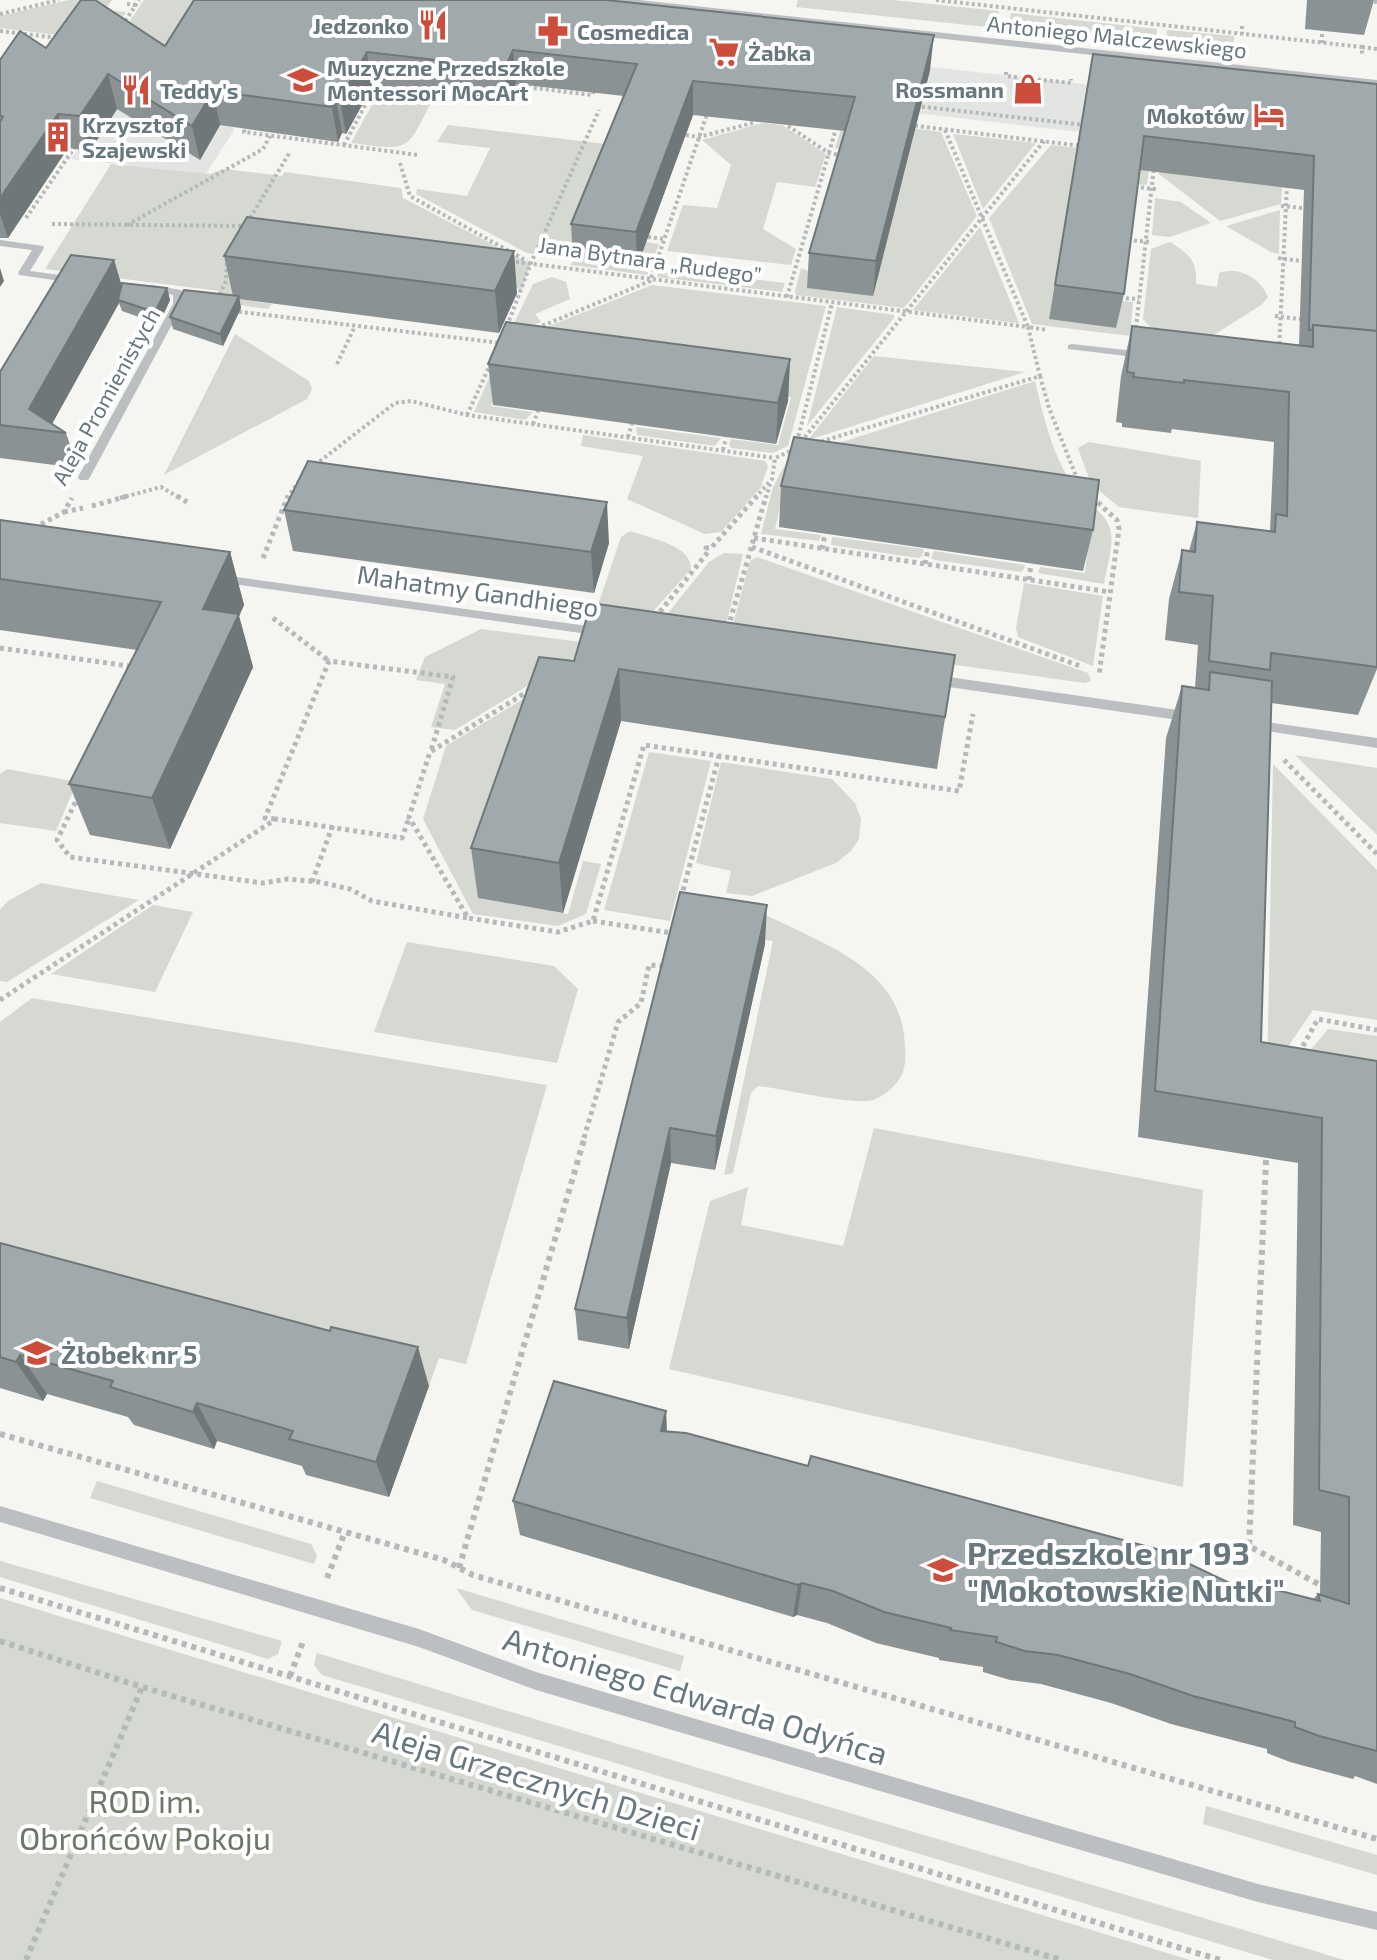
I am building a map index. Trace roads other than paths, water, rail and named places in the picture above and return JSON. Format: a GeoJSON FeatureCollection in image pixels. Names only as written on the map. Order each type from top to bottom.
{"type":"FeatureCollection","features":[{"type":"Feature","properties":{"kind":"street","name":"Antoniego Malczewskiego"},"geometry":{"type":"LineString","coordinates":[[614,0],[1377,83]]}},
{"type":"Feature","properties":{"kind":"street"},"geometry":{"type":"LineString","coordinates":[[0,243],[39,248],[23,273],[83,280]]}},
{"type":"Feature","properties":{"kind":"street","name":"Aleja Promienistych"},"geometry":{"type":"LineString","coordinates":[[84,477],[178,304],[180,295],[173,291],[143,287]]}},
{"type":"Feature","properties":{"kind":"street"},"geometry":{"type":"LineString","coordinates":[[1072,347],[1159,357]]}},
{"type":"Feature","properties":{"kind":"street","name":"Mahatmy Gandhiego"},"geometry":{"type":"LineString","coordinates":[[210,577],[623,636]]}},
{"type":"Feature","properties":{"kind":"street"},"geometry":{"type":"LineString","coordinates":[[914,677],[1204,719]]}},
{"type":"Feature","properties":{"kind":"street"},"geometry":{"type":"LineString","coordinates":[[1236,723],[1377,743]]}},
{"type":"Feature","properties":{"kind":"street","name":"Antoniego Edwarda Odyńca"},"geometry":{"type":"LineString","coordinates":[[0,1514],[419,1638],[536,1681],[1258,1893],[1377,1921]]}},
{"type":"Feature","properties":{"kind":"place","name":"Jedzonko"},"geometry":{"type":"Point","coordinates":[433,25]}},
{"type":"Feature","properties":{"kind":"place","name":"Cosmedica"},"geometry":{"type":"Point","coordinates":[553,31]}},
{"type":"Feature","properties":{"kind":"place","name":"Żabka"},"geometry":{"type":"Point","coordinates":[724,52]}},
{"type":"Feature","properties":{"kind":"place","name":"Muzyczne Przedszkole Montessori MocArt"},"geometry":{"type":"Point","coordinates":[303,80]}},
{"type":"Feature","properties":{"kind":"place","name":"Rossmann"},"geometry":{"type":"Point","coordinates":[1028,89]}},
{"type":"Feature","properties":{"kind":"place","name":"Teddy's"},"geometry":{"type":"Point","coordinates":[136,90]}},
{"type":"Feature","properties":{"kind":"place","name":"Mokotów"},"geometry":{"type":"Point","coordinates":[1269,115]}},
{"type":"Feature","properties":{"kind":"place","name":"Krzysztof Szajewski"},"geometry":{"type":"Point","coordinates":[58,137]}},
{"type":"Feature","properties":{"kind":"place","name":"Żłobek nr 5"},"geometry":{"type":"Point","coordinates":[37,1353]}},
{"type":"Feature","properties":{"kind":"place","name":"Przedszkole nr 193 \"Mokotowskie Nutki\""},"geometry":{"type":"Point","coordinates":[943,1570]}},
{"type":"Feature","properties":{"kind":"park label","name":"ROD im. Obrońców Pokoju"},"geometry":{"type":"Point","coordinates":[145,1818]}}]}
